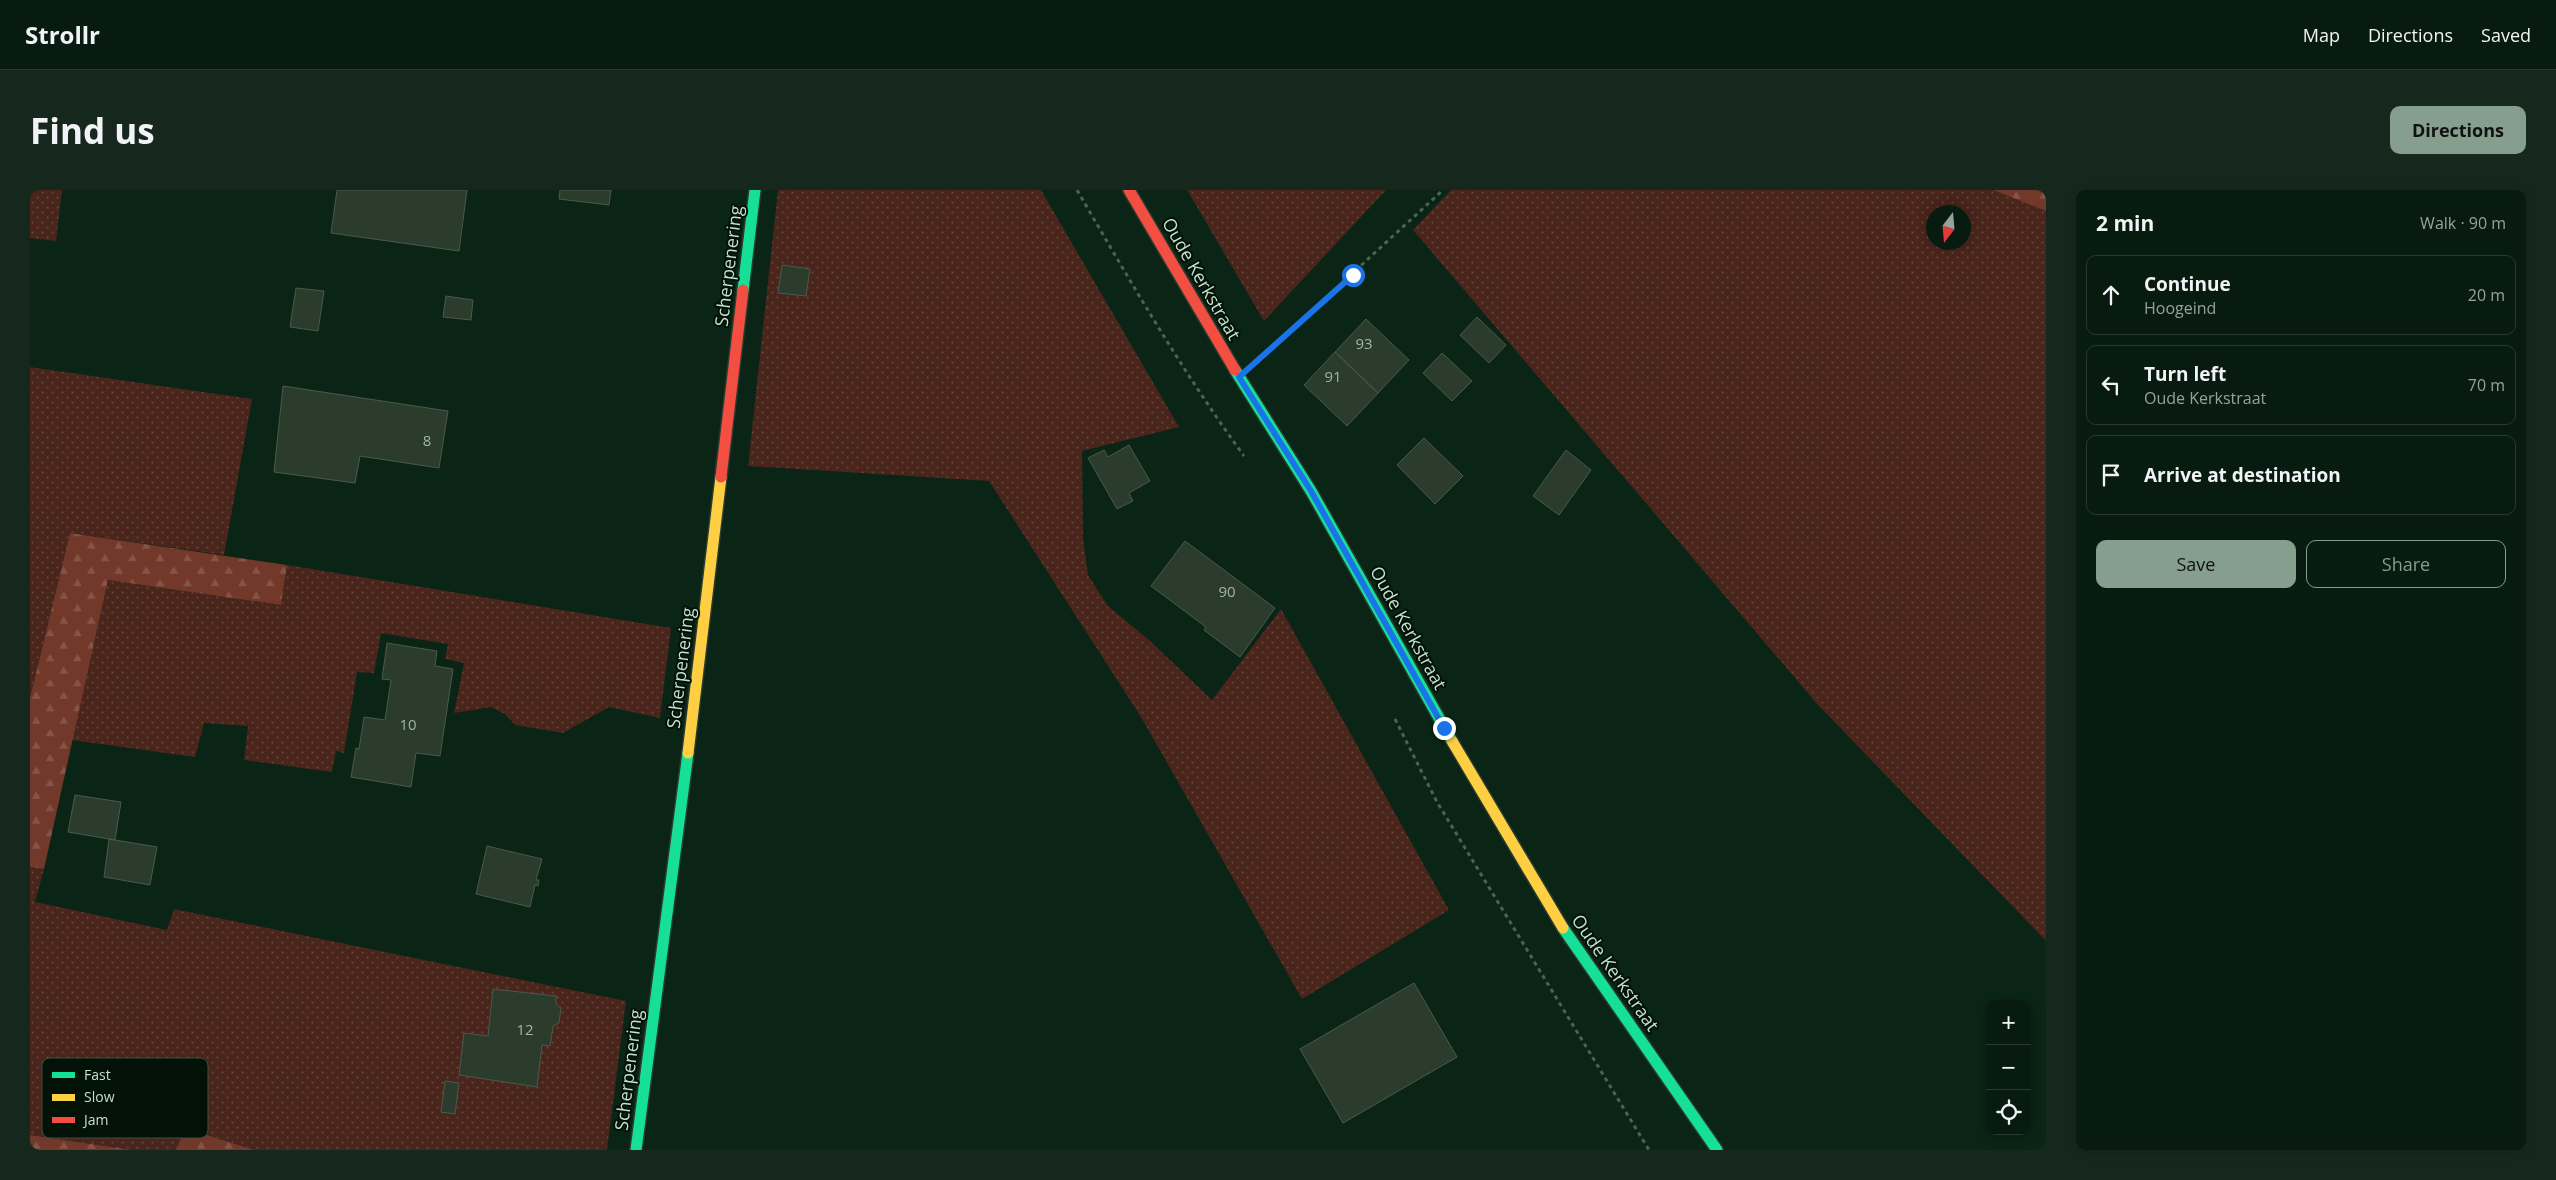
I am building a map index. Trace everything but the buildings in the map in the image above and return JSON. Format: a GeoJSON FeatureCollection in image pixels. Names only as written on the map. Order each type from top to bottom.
{"type":"FeatureCollection","features":[{"type":"Feature","properties":{"kind":"street","name":"Scherpenering"},"geometry":{"type":"LineString","coordinates":[[636,1150],[691,729],[755,190]]}},
{"type":"Feature","properties":{"kind":"street","name":"Oude Kerkstraat"},"geometry":{"type":"LineString","coordinates":[[1129,190],[1239,377],[1311,491],[1444,728],[1551,912],[1717,1150]]}},
{"type":"Feature","properties":{"kind":"path"},"geometry":{"type":"LineString","coordinates":[[1077,190],[1204,403],[1245,458]]}},
{"type":"Feature","properties":{"kind":"path"},"geometry":{"type":"LineString","coordinates":[[1239,377],[1443,190]]}},
{"type":"Feature","properties":{"kind":"path"},"geometry":{"type":"LineString","coordinates":[[1393,716],[1437,802],[1649,1150]]}},
{"type":"Feature","properties":{"kind":"shaded area"},"geometry":{"type":"Polygon","coordinates":[[[30,190],[62,190],[56,241],[30,238],[30,190]]]}},
{"type":"Feature","properties":{"kind":"shaded area"},"geometry":{"type":"Polygon","coordinates":[[[778,190],[1041,190],[1179,427],[1082,451],[1083,538],[1088,575],[1108,606],[1149,640],[1212,700],[1281,609],[1449,910],[1302,999],[1141,717],[989,481],[748,466],[778,190]]]}},
{"type":"Feature","properties":{"kind":"shaded area"},"geometry":{"type":"Polygon","coordinates":[[[1187,190],[1386,190],[1264,321],[1187,190]]]}},
{"type":"Feature","properties":{"kind":"shaded area"},"geometry":{"type":"Polygon","coordinates":[[[1451,190],[1993,190],[2046,211],[2046,941],[1818,705],[1413,230],[1451,190]]]}},
{"type":"Feature","properties":{"kind":"shaded area"},"geometry":{"type":"Polygon","coordinates":[[[30,367],[252,399],[224,555],[70,533],[30,698],[30,367]]]}},
{"type":"Feature","properties":{"kind":"shaded area"},"geometry":{"type":"Polygon","coordinates":[[[287,565],[671,628],[660,718],[609,707],[563,733],[515,725],[505,714],[491,707],[454,713],[464,663],[445,659],[448,644],[381,633],[374,673],[357,672],[344,753],[336,751],[332,772],[244,760],[248,726],[204,723],[195,757],[72,740],[108,580],[281,605],[287,565]]]}},
{"type":"Feature","properties":{"kind":"shaded area"},"geometry":{"type":"Polygon","coordinates":[[[30,867],[44,869],[35,902],[167,930],[174,909],[626,1001],[607,1150],[254,1150],[208,1135],[208,1058],[42,1058],[42,1137],[30,1135],[30,867]]]}},
{"type":"Feature","properties":{"kind":"shaded area"},"geometry":{"type":"Polygon","coordinates":[[[50,1138],[181,1138],[176,1150],[132,1150],[50,1138]]]}},
{"type":"Feature","properties":{"kind":"green space"},"geometry":{"type":"Polygon","coordinates":[[[1993,190],[2046,190],[2046,211],[1993,190]]]}},
{"type":"Feature","properties":{"kind":"green space"},"geometry":{"type":"Polygon","coordinates":[[[70,533],[287,565],[281,605],[108,580],[44,869],[30,867],[30,698],[70,533]]]}},
{"type":"Feature","properties":{"kind":"green space"},"geometry":{"type":"Polygon","coordinates":[[[30,1135],[132,1150],[30,1150],[30,1135]]]}},
{"type":"Feature","properties":{"kind":"green space"},"geometry":{"type":"Polygon","coordinates":[[[208,1135],[254,1150],[176,1150],[181,1138],[208,1138],[208,1135]]]}},
{"type":"Feature","properties":{"kind":"traffic: fast"},"geometry":{"type":"LineString","coordinates":[[743,290],[755,190]]}},
{"type":"Feature","properties":{"kind":"traffic: fast"},"geometry":{"type":"LineString","coordinates":[[1235,370],[1311,491],[1452,741]]}},
{"type":"Feature","properties":{"kind":"traffic: fast"},"geometry":{"type":"LineString","coordinates":[[636,1150],[688,753]]}},
{"type":"Feature","properties":{"kind":"traffic: fast"},"geometry":{"type":"LineString","coordinates":[[1563,928],[1717,1150]]}},
{"type":"Feature","properties":{"kind":"traffic: slow"},"geometry":{"type":"LineString","coordinates":[[688,753],[721,477]]}},
{"type":"Feature","properties":{"kind":"traffic: slow"},"geometry":{"type":"LineString","coordinates":[[1452,741],[1563,928]]}},
{"type":"Feature","properties":{"kind":"traffic: jam"},"geometry":{"type":"LineString","coordinates":[[1129,190],[1235,370]]}},
{"type":"Feature","properties":{"kind":"traffic: jam"},"geometry":{"type":"LineString","coordinates":[[721,477],[743,290]]}},
{"type":"Feature","properties":{"kind":"route"},"geometry":{"type":"LineString","coordinates":[[1353,275],[1239,377],[1311,491],[1444,728]]}}]}
